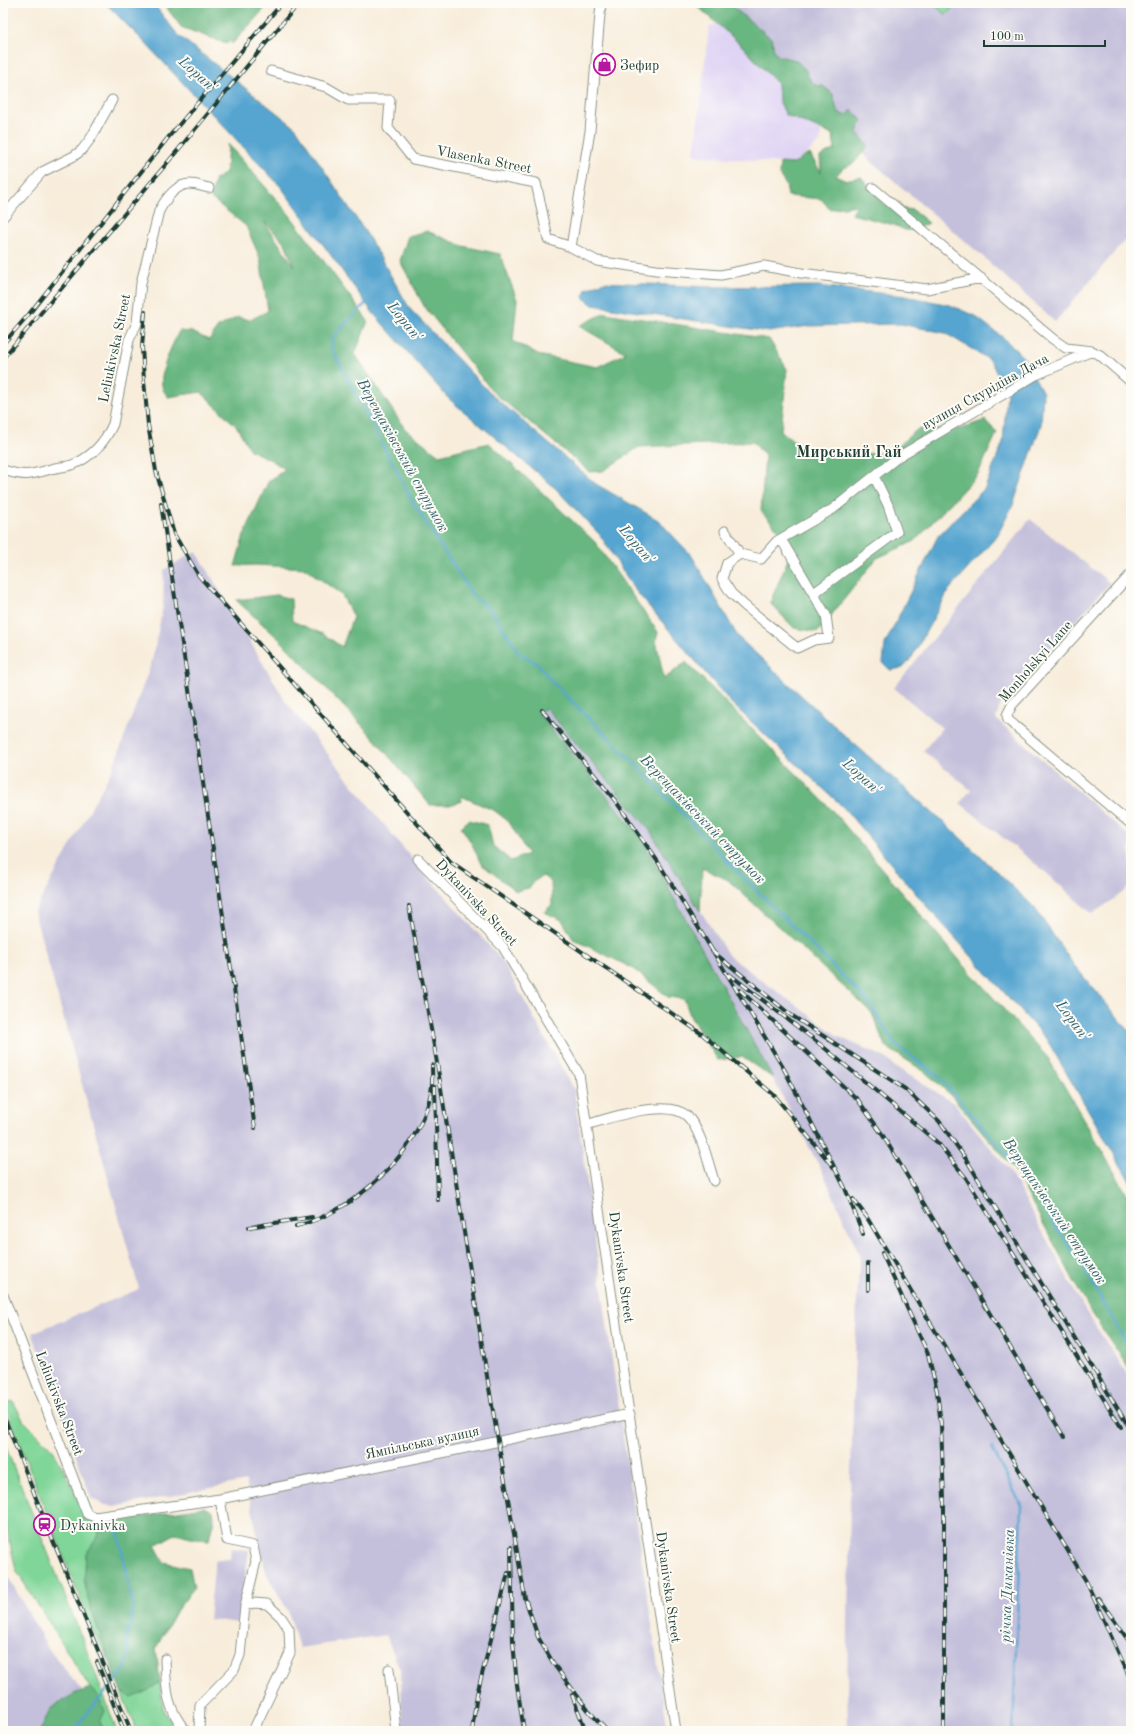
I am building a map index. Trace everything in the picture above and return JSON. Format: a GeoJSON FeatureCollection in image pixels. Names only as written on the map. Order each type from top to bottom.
{"type":"FeatureCollection","features":[{"type":"Feature","properties":{"kind":"street"},"geometry":{"type":"LineString","coordinates":[[601,3],[590,131],[571,247],[597,261],[677,272],[721,275],[764,266],[801,273],[927,289],[981,278]]}},
{"type":"Feature","properties":{"kind":"street","name":"Vlasenka Street"},"geometry":{"type":"LineString","coordinates":[[271,71],[326,88],[348,100],[390,100],[388,128],[413,159],[536,183],[548,239],[571,247]]}},
{"type":"Feature","properties":{"kind":"street"},"geometry":{"type":"LineString","coordinates":[[3,218],[42,172],[74,156],[82,150],[91,138],[112,100]]}},
{"type":"Feature","properties":{"kind":"street","name":"Leliukivska Street"},"geometry":{"type":"LineString","coordinates":[[3,470],[29,476],[73,464],[88,456],[100,446],[108,436],[113,424],[129,340],[137,323],[142,284],[159,211],[170,194],[179,188],[188,184],[209,188]]}},
{"type":"Feature","properties":{"kind":"street"},"geometry":{"type":"LineString","coordinates":[[873,188],[1053,339],[1066,348],[1092,352],[1100,355],[1131,382]]}},
{"type":"Feature","properties":{"kind":"street","name":"вулиця Скурідіна Дача"},"geometry":{"type":"LineString","coordinates":[[740,554],[761,559],[781,539],[833,509],[898,457],[988,402],[1036,375],[1092,352]]}},
{"type":"Feature","properties":{"kind":"street"},"geometry":{"type":"LineString","coordinates":[[814,593],[897,532],[888,505],[874,476]]}},
{"type":"Feature","properties":{"kind":"street"},"geometry":{"type":"LineString","coordinates":[[725,531],[740,554],[727,563],[722,579],[731,593],[745,606],[797,648],[814,640],[829,638],[826,615],[781,539]]}},
{"type":"Feature","properties":{"kind":"street","name":"Monholskyi Lane"},"geometry":{"type":"LineString","coordinates":[[1131,574],[1012,705],[1007,715],[1008,720],[1131,824]]}},
{"type":"Feature","properties":{"kind":"street","name":"Dykanivska Street"},"geometry":{"type":"LineString","coordinates":[[418,859],[503,947],[579,1074],[676,1731]]}},
{"type":"Feature","properties":{"kind":"street"},"geometry":{"type":"LineString","coordinates":[[586,1125],[619,1115],[656,1109],[674,1109],[686,1115],[696,1128],[714,1181]]}},
{"type":"Feature","properties":{"kind":"street","name":"Leliukivska Street"},"geometry":{"type":"LineString","coordinates":[[3,1295],[87,1514],[95,1517]]}},
{"type":"Feature","properties":{"kind":"street","name":"Ямпільська вулиця"},"geometry":{"type":"LineString","coordinates":[[95,1517],[220,1499],[630,1414]]}},
{"type":"Feature","properties":{"kind":"street"},"geometry":{"type":"LineString","coordinates":[[199,1731],[200,1705],[234,1670],[240,1655],[245,1606],[256,1561],[253,1546],[228,1540],[220,1499]]}},
{"type":"Feature","properties":{"kind":"street"},"geometry":{"type":"LineString","coordinates":[[245,1606],[253,1603],[267,1604],[281,1617],[289,1629],[290,1653],[253,1731]]}},
{"type":"Feature","properties":{"kind":"street"},"geometry":{"type":"LineString","coordinates":[[165,1659],[167,1696],[178,1722],[186,1731]]}},
{"type":"Feature","properties":{"kind":"street"},"geometry":{"type":"LineString","coordinates":[[389,1669],[396,1731]]}},
{"type":"Feature","properties":{"kind":"shaded area"},"geometry":{"type":"Polygon","coordinates":[[[694,3],[1131,3],[1131,233],[1055,322],[980,254],[872,162],[694,3]]]}},
{"type":"Feature","properties":{"kind":"shaded area"},"geometry":{"type":"Polygon","coordinates":[[[717,23],[823,118],[820,142],[794,164],[694,155],[709,27],[717,23]]]}},
{"type":"Feature","properties":{"kind":"shaded area"},"geometry":{"type":"Polygon","coordinates":[[[1030,519],[1110,583],[1000,705],[996,719],[1130,837],[1131,884],[1123,893],[1092,914],[1043,870],[960,803],[971,790],[923,751],[942,728],[894,688],[1030,519]]]}},
{"type":"Feature","properties":{"kind":"shaded area"},"geometry":{"type":"Polygon","coordinates":[[[196,551],[286,702],[416,864],[502,960],[574,1090],[621,1423],[668,1731],[402,1731],[401,1672],[386,1635],[299,1648],[288,1611],[266,1573],[246,1481],[114,1507],[102,1504],[91,1498],[32,1333],[139,1289],[34,912],[113,768],[152,661],[163,607],[164,570],[196,551]]]}},
{"type":"Feature","properties":{"kind":"shaded area"},"geometry":{"type":"Polygon","coordinates":[[[546,708],[649,829],[729,956],[839,1037],[886,1058],[896,1068],[955,1104],[1009,1170],[1085,1310],[1131,1380],[1131,1731],[848,1731],[847,1685],[850,1494],[860,1256],[823,1173],[731,1000],[633,826],[537,713],[546,708]]]}},
{"type":"Feature","properties":{"kind":"shaded area"},"geometry":{"type":"Polygon","coordinates":[[[231,1548],[249,1550],[238,1623],[209,1619],[215,1560],[230,1559],[231,1548]]]}},
{"type":"Feature","properties":{"kind":"shaded area"},"geometry":{"type":"Polygon","coordinates":[[[3,1555],[9,1578],[48,1648],[85,1694],[99,1731],[3,1731],[3,1555]]]}},
{"type":"Feature","properties":{"kind":"green space"},"geometry":{"type":"Polygon","coordinates":[[[163,3],[175,3],[178,6],[186,3],[270,3],[232,44],[230,40],[227,44],[181,27],[163,3]]]}},
{"type":"Feature","properties":{"kind":"green space"},"geometry":{"type":"Polygon","coordinates":[[[700,3],[728,3],[772,39],[774,51],[778,56],[796,60],[805,69],[809,78],[815,85],[823,86],[833,94],[837,110],[843,115],[847,115],[852,110],[862,120],[857,132],[868,146],[854,163],[842,169],[836,176],[844,180],[861,177],[887,206],[913,210],[929,223],[913,230],[905,230],[894,225],[851,214],[857,205],[830,209],[821,199],[788,196],[786,185],[779,175],[780,163],[794,164],[810,154],[821,173],[820,157],[827,152],[835,150],[833,135],[786,115],[779,101],[778,84],[740,44],[696,5],[700,3]]]}},
{"type":"Feature","properties":{"kind":"green space"},"geometry":{"type":"Polygon","coordinates":[[[932,3],[951,3],[954,6],[947,14],[945,14],[932,3]]]}},
{"type":"Feature","properties":{"kind":"green space"},"geometry":{"type":"Polygon","coordinates":[[[228,144],[289,214],[368,321],[355,354],[405,429],[439,455],[489,443],[595,542],[658,632],[656,640],[664,679],[686,662],[831,809],[961,962],[1048,1058],[1131,1201],[1131,1372],[1088,1307],[1014,1169],[951,1095],[925,1072],[885,1046],[872,1013],[728,880],[702,868],[700,911],[649,829],[546,708],[538,713],[640,836],[773,1078],[742,1057],[718,1060],[691,1018],[684,999],[668,997],[632,968],[573,939],[562,920],[544,912],[552,905],[551,882],[543,876],[533,882],[529,888],[516,891],[481,864],[472,844],[461,827],[469,820],[488,825],[493,846],[511,861],[528,854],[509,822],[495,811],[461,796],[462,801],[450,805],[430,805],[371,735],[279,639],[236,600],[276,595],[291,599],[292,621],[323,634],[342,647],[353,617],[342,595],[305,568],[256,565],[235,566],[244,535],[268,482],[285,469],[271,460],[250,450],[237,427],[201,392],[168,397],[163,389],[162,375],[164,367],[179,331],[192,332],[209,340],[218,327],[238,317],[250,320],[268,311],[260,258],[246,226],[211,198],[215,180],[226,172],[228,144]],[[265,222],[294,266],[285,243],[265,222]]]}},
{"type":"Feature","properties":{"kind":"green space"},"geometry":{"type":"Polygon","coordinates":[[[427,231],[463,246],[500,254],[517,300],[513,341],[538,355],[597,367],[626,353],[579,326],[605,313],[769,339],[787,369],[781,431],[804,448],[844,453],[888,454],[918,429],[960,429],[985,420],[997,433],[978,474],[915,541],[877,558],[818,632],[794,628],[770,603],[793,547],[761,511],[765,456],[753,442],[639,447],[603,471],[590,472],[493,392],[424,306],[400,261],[408,236],[427,231]]]}},
{"type":"Feature","properties":{"kind":"green space"},"geometry":{"type":"Polygon","coordinates":[[[13,1401],[23,1420],[53,1450],[90,1519],[103,1523],[95,1570],[114,1669],[93,1631],[12,1425],[5,1404],[13,1401]]]}},
{"type":"Feature","properties":{"kind":"green space"},"geometry":{"type":"Polygon","coordinates":[[[3,1440],[91,1661],[117,1731],[102,1731],[90,1688],[16,1570],[3,1512],[3,1440]]]}},
{"type":"Feature","properties":{"kind":"green space"},"geometry":{"type":"Polygon","coordinates":[[[203,1507],[213,1511],[214,1519],[209,1540],[195,1539],[175,1534],[155,1545],[164,1562],[190,1568],[194,1588],[177,1610],[156,1648],[160,1682],[147,1691],[132,1698],[121,1692],[90,1607],[84,1580],[86,1554],[95,1541],[103,1523],[203,1507]]]}},
{"type":"Feature","properties":{"kind":"green space"},"geometry":{"type":"Polygon","coordinates":[[[160,1682],[163,1708],[176,1731],[137,1731],[121,1692],[160,1682]]]}},
{"type":"Feature","properties":{"kind":"green space"},"geometry":{"type":"Polygon","coordinates":[[[90,1688],[97,1695],[105,1711],[100,1722],[104,1731],[40,1731],[50,1709],[74,1694],[90,1688]]]}},
{"type":"Feature","properties":{"kind":"water","name":"Lopan'"},"geometry":{"type":"Polygon","coordinates":[[[105,3],[153,3],[178,35],[296,128],[368,236],[410,309],[491,394],[596,484],[658,520],[692,556],[738,637],[842,733],[951,829],[1034,907],[1073,964],[1131,1033],[1131,1183],[1047,1040],[929,909],[843,807],[731,703],[635,590],[600,535],[555,488],[448,398],[373,313],[281,187],[147,45],[105,3]]]}},
{"type":"Feature","properties":{"kind":"water"},"geometry":{"type":"Polygon","coordinates":[[[604,282],[709,287],[818,286],[905,296],[950,305],[975,316],[1005,339],[1025,359],[1043,393],[1041,425],[1013,505],[997,536],[949,590],[912,657],[903,668],[890,670],[883,663],[885,644],[938,536],[985,488],[1003,442],[1007,393],[990,360],[945,333],[901,324],[809,326],[769,332],[593,305],[583,297],[586,289],[604,282]]]}},
{"type":"Feature","properties":{"kind":"waterway","name":"Верещаківський струмок"},"geometry":{"type":"LineString","coordinates":[[368,301],[334,336],[331,347],[415,506],[473,596],[491,610],[519,653],[538,664],[552,682],[641,770],[727,861],[867,1000],[895,1044],[941,1079],[1007,1155],[1082,1265],[1131,1351]]}},
{"type":"Feature","properties":{"kind":"waterway","name":"річка Диканівка"},"geometry":{"type":"LineString","coordinates":[[992,1448],[1021,1505],[1013,1731]]}},
{"type":"Feature","properties":{"kind":"waterway"},"geometry":{"type":"LineString","coordinates":[[74,1731],[124,1670],[129,1654],[126,1637],[131,1623],[133,1605],[117,1526]]}},
{"type":"Feature","properties":{"kind":"railway"},"geometry":{"type":"LineString","coordinates":[[3,344],[29,314],[167,139],[282,3]]}},
{"type":"Feature","properties":{"kind":"railway"},"geometry":{"type":"LineString","coordinates":[[3,358],[178,150],[299,3]]}},
{"type":"Feature","properties":{"kind":"railway"},"geometry":{"type":"LineString","coordinates":[[145,312],[142,347],[144,380],[148,425],[156,471],[174,534],[199,576],[451,862],[702,1034],[774,1095],[835,1169]]}},
{"type":"Feature","properties":{"kind":"railway"},"geometry":{"type":"LineString","coordinates":[[161,504],[255,1128]]}},
{"type":"Feature","properties":{"kind":"railway"},"geometry":{"type":"LineString","coordinates":[[542,710],[617,803],[658,862],[733,984],[784,1069],[845,1188],[863,1234]]}},
{"type":"Feature","properties":{"kind":"railway"},"geometry":{"type":"LineString","coordinates":[[409,906],[436,1057],[487,1376],[525,1598],[538,1637],[555,1666],[588,1710],[607,1731]]}},
{"type":"Feature","properties":{"kind":"railway"},"geometry":{"type":"LineString","coordinates":[[712,951],[791,1015],[905,1089],[939,1121],[966,1159],[1127,1424]]}},
{"type":"Feature","properties":{"kind":"railway"},"geometry":{"type":"LineString","coordinates":[[729,974],[821,1045],[938,1143],[966,1178],[1121,1427]]}},
{"type":"Feature","properties":{"kind":"railway"},"geometry":{"type":"LineString","coordinates":[[740,990],[858,1100],[882,1134],[1064,1437]]}},
{"type":"Feature","properties":{"kind":"railway"},"geometry":{"type":"LineString","coordinates":[[296,1226],[318,1219],[340,1208],[381,1176],[399,1157],[414,1136],[425,1114],[432,1089],[432,1065]]}},
{"type":"Feature","properties":{"kind":"railway"},"geometry":{"type":"LineString","coordinates":[[435,1086],[438,1200]]}},
{"type":"Feature","properties":{"kind":"railway"},"geometry":{"type":"LineString","coordinates":[[853,1199],[866,1216],[1086,1581],[1129,1676],[1131,1690]]}},
{"type":"Feature","properties":{"kind":"railway"},"geometry":{"type":"LineString","coordinates":[[249,1227],[312,1217]]}},
{"type":"Feature","properties":{"kind":"railway"},"geometry":{"type":"LineString","coordinates":[[882,1253],[928,1354],[937,1391],[941,1425],[944,1498],[944,1731]]}},
{"type":"Feature","properties":{"kind":"railway"},"geometry":{"type":"LineString","coordinates":[[868,1263],[868,1290]]}},
{"type":"Feature","properties":{"kind":"railway"},"geometry":{"type":"LineString","coordinates":[[3,1414],[131,1731]]}},
{"type":"Feature","properties":{"kind":"railway"},"geometry":{"type":"LineString","coordinates":[[511,1547],[513,1642],[517,1685],[524,1731]]}},
{"type":"Feature","properties":{"kind":"railway"},"geometry":{"type":"LineString","coordinates":[[472,1731],[477,1694],[508,1573]]}},
{"type":"Feature","properties":{"kind":"railway"},"geometry":{"type":"LineString","coordinates":[[1098,1598],[1131,1644]]}},
{"type":"Feature","properties":{"kind":"railway"},"geometry":{"type":"LineString","coordinates":[[97,1662],[124,1731]]}},
{"type":"Feature","properties":{"kind":"railway"},"geometry":{"type":"LineString","coordinates":[[572,1695],[586,1731]]}},
{"type":"Feature","properties":{"kind":"place","name":"Зефир"},"geometry":{"type":"Point","coordinates":[605,65]}},
{"type":"Feature","properties":{"kind":"place","name":"Dykanіvka"},"geometry":{"type":"Point","coordinates":[44,1525]}},
{"type":"Feature","properties":{"kind":"district","name":"Мирський Гай"},"geometry":{"type":"Point","coordinates":[849,451]}}]}
